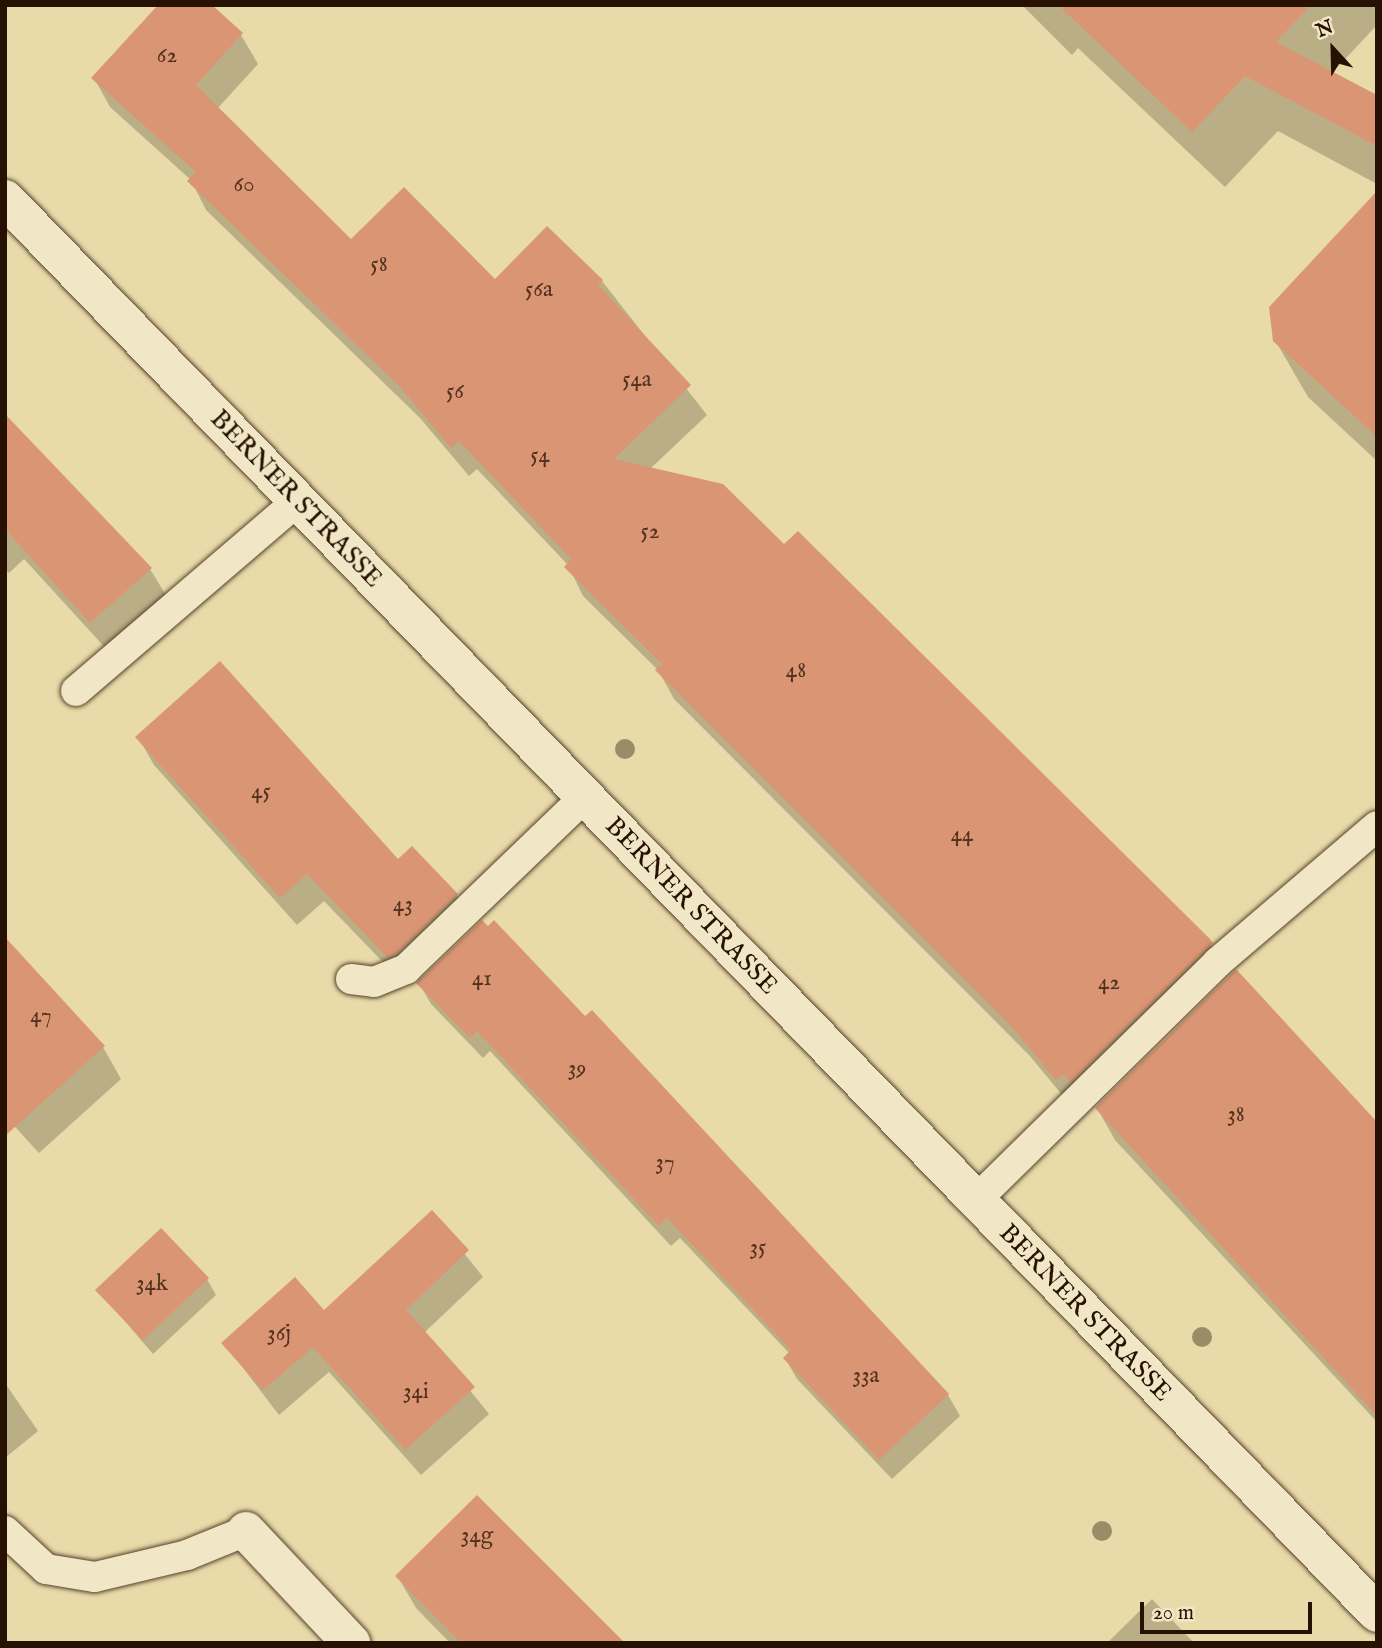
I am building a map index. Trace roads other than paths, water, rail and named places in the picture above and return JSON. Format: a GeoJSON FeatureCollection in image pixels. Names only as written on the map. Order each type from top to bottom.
{"type":"FeatureCollection","features":[{"type":"Feature","properties":{"kind":"main road","name":"BERNER STRASSE"},"geometry":{"type":"LineString","coordinates":[[5,199],[1377,1613]]}},
{"type":"Feature","properties":{"kind":"main road"},"geometry":{"type":"LineString","coordinates":[[246,1531],[351,1643]]}},
{"type":"Feature","properties":{"kind":"lane"},"geometry":{"type":"LineString","coordinates":[[76,691],[298,501]]}},
{"type":"Feature","properties":{"kind":"lane"},"geometry":{"type":"LineString","coordinates":[[351,979],[374,982],[406,969],[585,797]]}},
{"type":"Feature","properties":{"kind":"lane"},"geometry":{"type":"LineString","coordinates":[[975,1200],[1218,962],[1377,826]]}},
{"type":"Feature","properties":{"kind":"lane"},"geometry":{"type":"LineString","coordinates":[[5,1531],[46,1569],[95,1577],[187,1555],[246,1531]]}}]}
